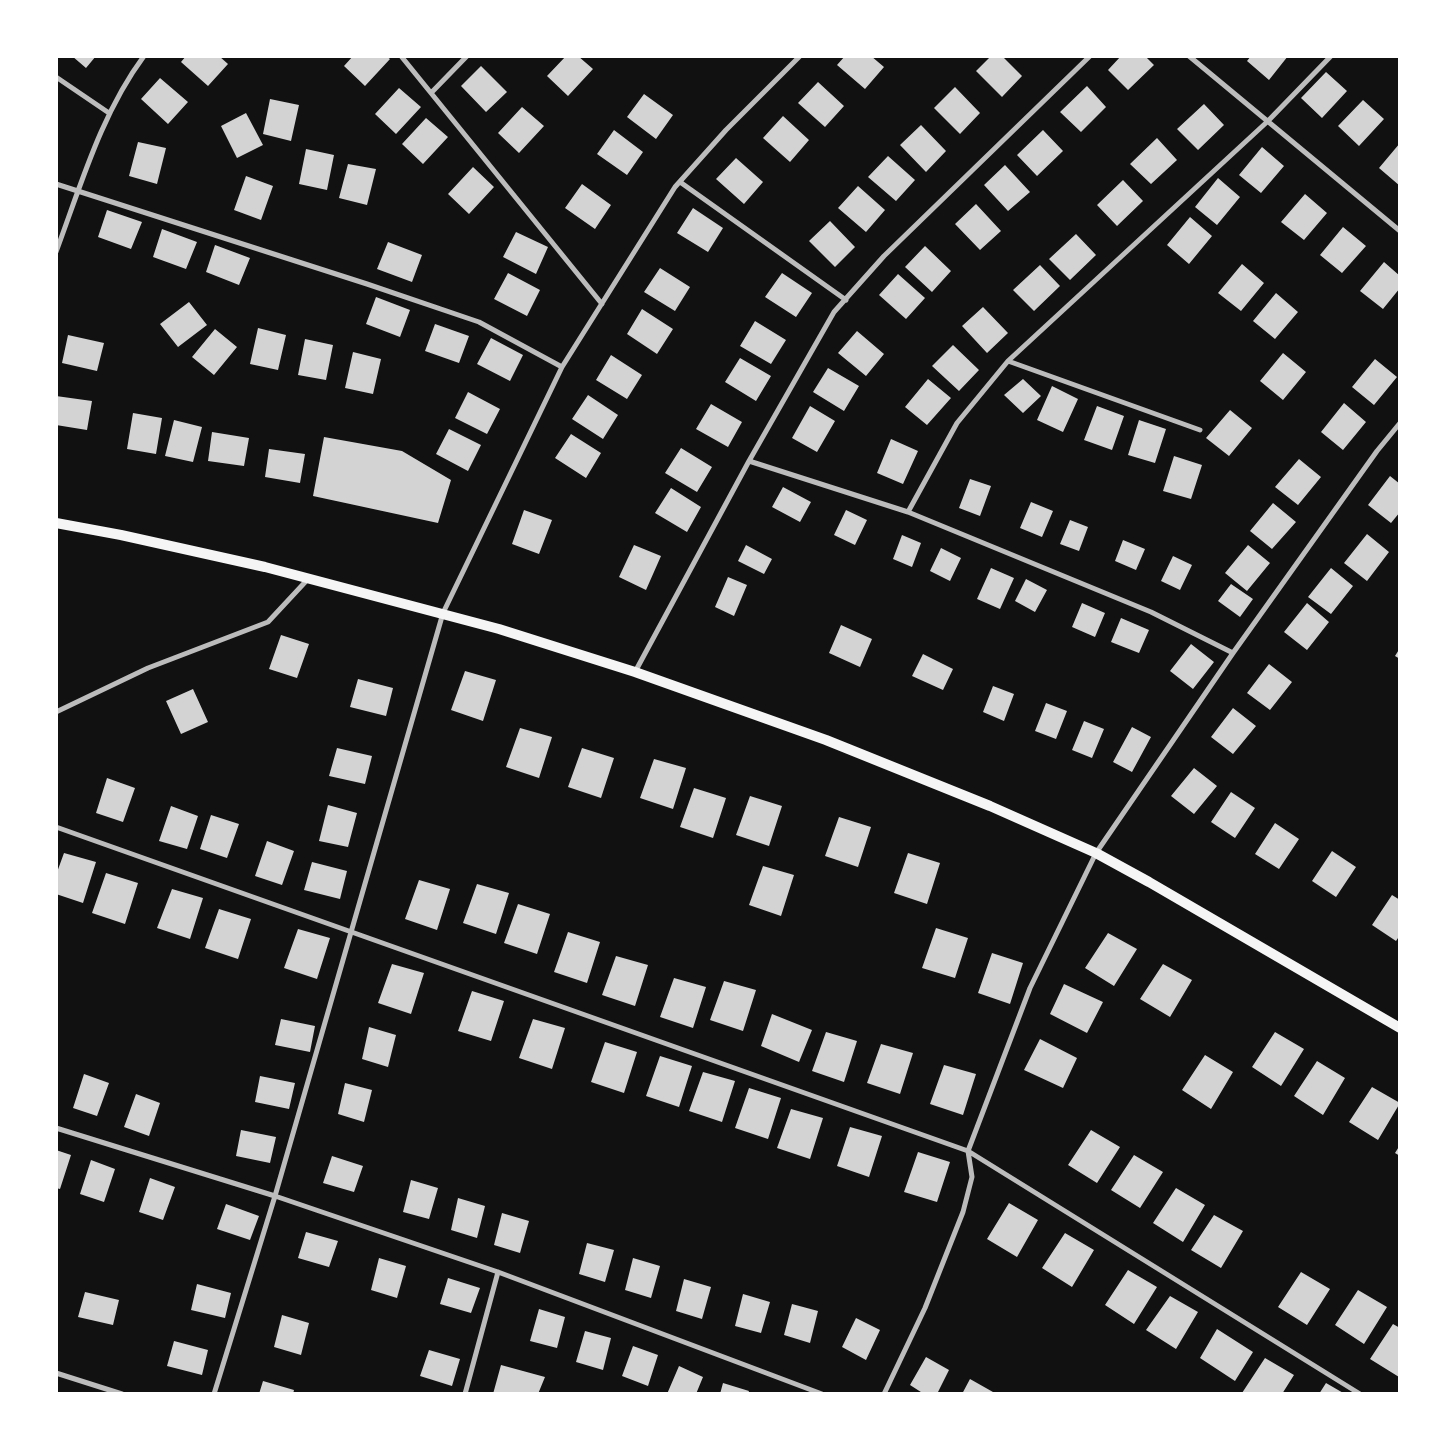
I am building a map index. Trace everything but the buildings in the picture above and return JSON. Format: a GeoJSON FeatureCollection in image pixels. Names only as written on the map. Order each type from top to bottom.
{"type":"FeatureCollection","features":[{"type":"Feature","properties":{"kind":"main road"},"geometry":{"type":"LineString","coordinates":[[56,523],[159,543],[265,567],[499,628],[635,672],[826,740],[990,806],[1096,852],[1400,1028]]}},
{"type":"Feature","properties":{"kind":"street"},"geometry":{"type":"LineString","coordinates":[[56,252],[109,113],[128,78],[144,56]]}},
{"type":"Feature","properties":{"kind":"street"},"geometry":{"type":"LineString","coordinates":[[401,56],[602,304]]}},
{"type":"Feature","properties":{"kind":"street"},"geometry":{"type":"LineString","coordinates":[[431,93],[468,56]]}},
{"type":"Feature","properties":{"kind":"street"},"geometry":{"type":"LineString","coordinates":[[214,1394],[275,1196],[443,613],[562,366],[680,182],[726,130],[800,56]]}},
{"type":"Feature","properties":{"kind":"street"},"geometry":{"type":"LineString","coordinates":[[635,672],[749,461],[834,312],[884,256],[1090,56]]}},
{"type":"Feature","properties":{"kind":"street"},"geometry":{"type":"LineString","coordinates":[[1189,56],[1400,231]]}},
{"type":"Feature","properties":{"kind":"street"},"geometry":{"type":"LineString","coordinates":[[908,512],[958,423],[1008,361],[1268,121],[1331,56]]}},
{"type":"Feature","properties":{"kind":"street"},"geometry":{"type":"LineString","coordinates":[[56,77],[109,113]]}},
{"type":"Feature","properties":{"kind":"street"},"geometry":{"type":"LineString","coordinates":[[680,182],[846,300]]}},
{"type":"Feature","properties":{"kind":"street"},"geometry":{"type":"LineString","coordinates":[[56,184],[479,322],[562,366]]}},
{"type":"Feature","properties":{"kind":"street"},"geometry":{"type":"LineString","coordinates":[[1008,361],[1200,430]]}},
{"type":"Feature","properties":{"kind":"street"},"geometry":{"type":"LineString","coordinates":[[884,1394],[925,1308],[963,1212],[972,1177],[968,1151],[1030,988],[1096,852],[1233,653],[1377,451],[1400,423]]}},
{"type":"Feature","properties":{"kind":"street"},"geometry":{"type":"LineString","coordinates":[[749,461],[908,512],[1151,612],[1233,653]]}},
{"type":"Feature","properties":{"kind":"street"},"geometry":{"type":"LineString","coordinates":[[56,712],[148,668],[268,622],[309,578]]}},
{"type":"Feature","properties":{"kind":"street"},"geometry":{"type":"LineString","coordinates":[[56,827],[351,930],[968,1151],[1360,1394]]}},
{"type":"Feature","properties":{"kind":"street"},"geometry":{"type":"LineString","coordinates":[[56,1128],[275,1196],[498,1272],[822,1394]]}},
{"type":"Feature","properties":{"kind":"street"},"geometry":{"type":"LineString","coordinates":[[465,1394],[498,1272]]}},
{"type":"Feature","properties":{"kind":"street"},"geometry":{"type":"LineString","coordinates":[[56,1373],[122,1394]]}}]}
